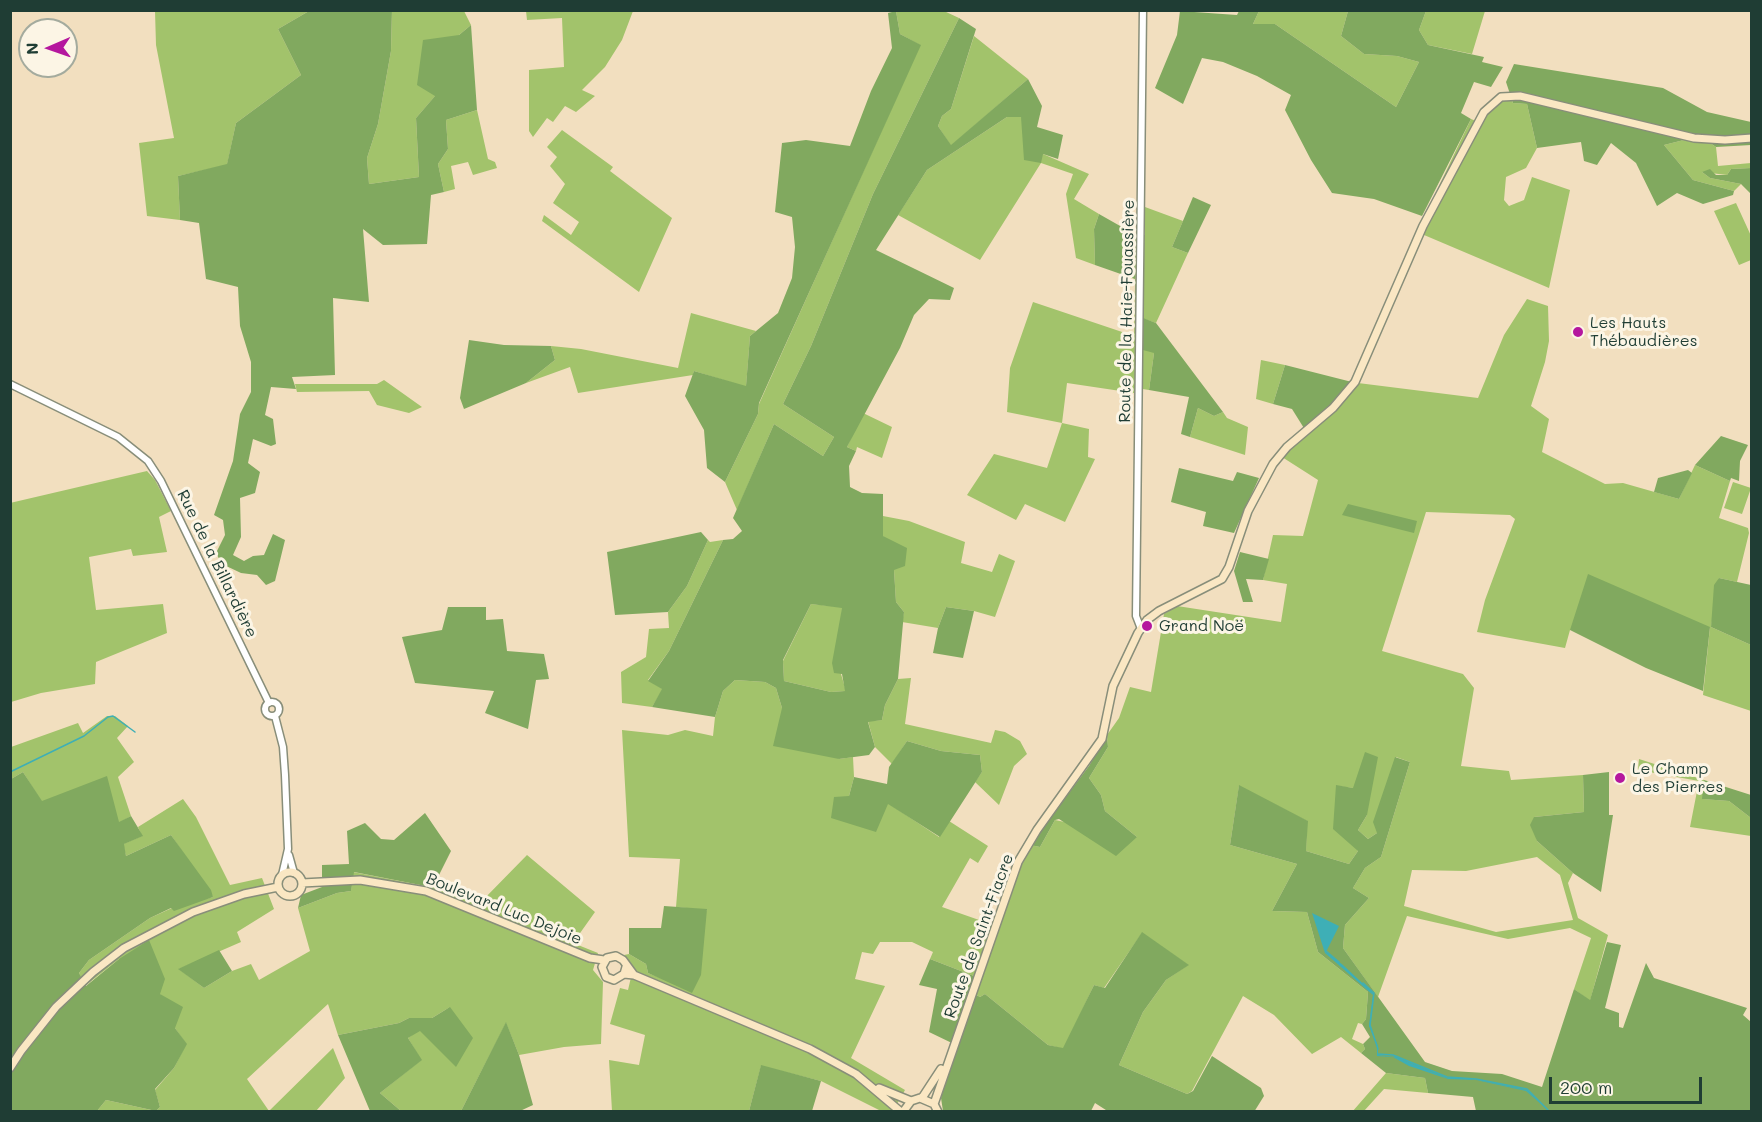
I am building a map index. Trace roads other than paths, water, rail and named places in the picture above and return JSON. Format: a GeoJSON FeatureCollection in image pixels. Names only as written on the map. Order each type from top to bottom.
{"type":"FeatureCollection","features":[{"type":"Feature","properties":{"kind":"main road","name":"Route de Saint-Fiacre"},"geometry":{"type":"LineString","coordinates":[[934,1104],[1018,862],[1037,830],[1102,739],[1113,686],[1141,629],[1147,620],[1159,611],[1222,579],[1229,567],[1248,511],[1272,464],[1287,447],[1333,408],[1355,382],[1423,226],[1484,112],[1497,99],[1510,95],[1535,98],[1694,138],[1725,140],[1752,138]]}},
{"type":"Feature","properties":{"kind":"main road"},"geometry":{"type":"LineString","coordinates":[[294,873],[302,883],[300,890],[292,896],[285,895],[278,887],[282,875],[294,873]]}},
{"type":"Feature","properties":{"kind":"main road","name":"Boulevard Luc Dejoie"},"geometry":{"type":"LineString","coordinates":[[302,883],[360,880],[426,891],[603,964]]}},
{"type":"Feature","properties":{"kind":"main road"},"geometry":{"type":"LineString","coordinates":[[10,1068],[21,1050],[56,1007],[93,972],[124,948],[164,925],[202,908],[278,887]]}},
{"type":"Feature","properties":{"kind":"main road"},"geometry":{"type":"LineString","coordinates":[[625,971],[617,979],[609,979],[603,964],[613,956],[619,957],[625,971],[633,975],[810,1049],[900,1099],[911,1101],[922,1098],[934,1104],[938,1112]]}},
{"type":"Feature","properties":{"kind":"main road","name":"Route de Saint-Fiacre"},"geometry":{"type":"LineString","coordinates":[[922,1098],[930,1090],[952,1048]]}},
{"type":"Feature","properties":{"kind":"main road"},"geometry":{"type":"LineString","coordinates":[[864,1079],[902,1112],[911,1101]]}},
{"type":"Feature","properties":{"kind":"street","name":"Route de la Haie-Fouassière"},"geometry":{"type":"LineString","coordinates":[[1141,629],[1137,611],[1143,10]]}},
{"type":"Feature","properties":{"kind":"street","name":"Rue de la Billardière"},"geometry":{"type":"LineString","coordinates":[[10,384],[130,444],[148,461],[161,481],[269,703],[266,712],[275,716],[283,747],[288,849]]}},
{"type":"Feature","properties":{"kind":"street"},"geometry":{"type":"LineString","coordinates":[[1137,611],[1147,620]]}},
{"type":"Feature","properties":{"kind":"street"},"geometry":{"type":"LineString","coordinates":[[288,849],[294,873]]}},
{"type":"Feature","properties":{"kind":"street"},"geometry":{"type":"LineString","coordinates":[[282,875],[288,849]]}},
{"type":"Feature","properties":{"kind":"water"},"geometry":{"type":"Polygon","coordinates":[[[1312,913],[1339,926],[1326,952],[1374,994],[1370,1027],[1378,1046],[1378,1055],[1396,1057],[1447,1078],[1456,1077],[1483,1081],[1527,1090],[1549,1111],[1526,1091],[1476,1080],[1448,1079],[1409,1066],[1393,1057],[1377,1056],[1377,1046],[1369,1026],[1373,995],[1325,953],[1312,913]]]}},
{"type":"Feature","properties":{"kind":"waterway"},"geometry":{"type":"LineString","coordinates":[[10,772],[84,736],[108,717],[113,716],[135,732]]}},
{"type":"Feature","properties":{"kind":"waterway"},"geometry":{"type":"LineString","coordinates":[[1326,951],[1339,962]]}},
{"type":"Feature","properties":{"kind":"waterway"},"geometry":{"type":"LineString","coordinates":[[1363,983],[1374,993],[1370,1025],[1378,1049]]}},
{"type":"Feature","properties":{"kind":"waterway"},"geometry":{"type":"LineString","coordinates":[[1378,1054],[1393,1055],[1447,1077],[1476,1079],[1527,1089],[1550,1112]]}},
{"type":"Feature","properties":{"kind":"place","name":"Les Hauts Thébaudières"},"geometry":{"type":"Point","coordinates":[1578,332]}},
{"type":"Feature","properties":{"kind":"place","name":"Grand Noë"},"geometry":{"type":"Point","coordinates":[1147,626]}},
{"type":"Feature","properties":{"kind":"place","name":"Le Champ des Pierres"},"geometry":{"type":"Point","coordinates":[1620,778]}}]}
